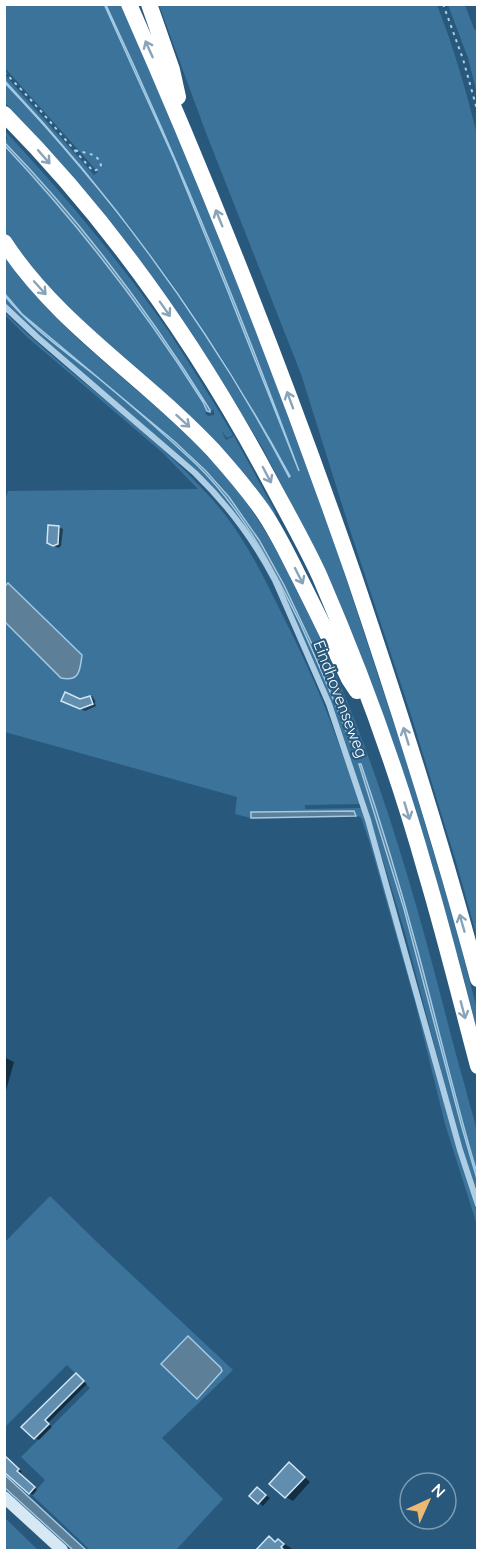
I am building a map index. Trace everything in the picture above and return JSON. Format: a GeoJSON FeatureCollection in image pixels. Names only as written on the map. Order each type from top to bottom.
{"type":"FeatureCollection","features":[{"type":"Feature","properties":{"kind":"highway"},"geometry":{"type":"LineString","coordinates":[[129,4],[241,270],[325,494],[416,768],[477,979]]}},
{"type":"Feature","properties":{"kind":"highway"},"geometry":{"type":"LineString","coordinates":[[149,4],[172,70],[188,142]]}},
{"type":"Feature","properties":{"kind":"highway"},"geometry":{"type":"LineString","coordinates":[[4,114],[71,188],[131,260],[188,342],[242,428],[319,575],[343,632],[398,780],[426,872],[477,1066]]}},
{"type":"Feature","properties":{"kind":"highway"},"geometry":{"type":"LineString","coordinates":[[4,242],[34,281],[71,320],[188,425],[246,488],[279,536],[349,679],[374,716]]}},
{"type":"Feature","properties":{"kind":"street","name":"Eindhovenseweg"},"geometry":{"type":"LineString","coordinates":[[4,306],[213,490],[266,562],[329,704],[368,820],[477,1205]]}},
{"type":"Feature","properties":{"kind":"street"},"geometry":{"type":"LineString","coordinates":[[4,1497],[62,1551]]}},
{"type":"Feature","properties":{"kind":"path"},"geometry":{"type":"LineString","coordinates":[[443,4],[463,58],[477,113]]}},
{"type":"Feature","properties":{"kind":"path"},"geometry":{"type":"LineString","coordinates":[[4,72],[93,171],[99,169],[101,165],[96,156],[75,150]]}},
{"type":"Feature","properties":{"kind":"shaded area"},"geometry":{"type":"Polygon","coordinates":[[[4,5],[105,5],[173,158],[106,5],[122,5],[226,250],[326,518],[405,757],[454,921],[477,1009],[477,1031],[459,960],[297,515],[262,447],[221,380],[24,123],[5,103],[5,83],[79,166],[154,261],[209,341],[273,446],[216,348],[151,255],[80,166],[5,81],[5,75],[94,175],[98,172],[5,68],[4,5]],[[176,164],[297,466],[237,309],[176,164]]]}},
{"type":"Feature","properties":{"kind":"shaded area"},"geometry":{"type":"Polygon","coordinates":[[[159,5],[437,5],[449,38],[478,139],[477,937],[411,715],[301,374],[206,133],[159,5]]]}},
{"type":"Feature","properties":{"kind":"shaded area"},"geometry":{"type":"Polygon","coordinates":[[[448,5],[465,5],[474,29],[477,31],[477,94],[468,58],[448,5]]]}},
{"type":"Feature","properties":{"kind":"shaded area"},"geometry":{"type":"Polygon","coordinates":[[[105,6],[158,120],[207,236],[299,471],[174,159],[105,6]]]}},
{"type":"Feature","properties":{"kind":"shaded area"},"geometry":{"type":"Polygon","coordinates":[[[5,81],[46,126],[86,173],[124,221],[86,174],[5,81]]]}},
{"type":"Feature","properties":{"kind":"shaded area"},"geometry":{"type":"Polygon","coordinates":[[[4,130],[89,227],[167,329],[233,435],[227,438],[221,430],[226,440],[234,436],[276,513],[295,554],[271,515],[77,321],[5,235],[5,146],[69,217],[109,267],[188,377],[203,402],[207,411],[205,413],[208,416],[214,415],[214,410],[210,411],[187,375],[164,340],[115,271],[62,205],[5,143],[7,138],[4,130]]]}},
{"type":"Feature","properties":{"kind":"shaded area"},"geometry":{"type":"Polygon","coordinates":[[[5,143],[62,205],[115,271],[164,339],[210,412],[207,411],[158,334],[110,269],[59,206],[5,146],[5,143]]]}},
{"type":"Feature","properties":{"kind":"shaded area"},"geometry":{"type":"Polygon","coordinates":[[[4,257],[65,326],[166,416],[221,471],[258,520],[293,583],[350,708],[400,851],[475,1125],[478,1145],[477,1174],[406,910],[359,764],[417,954],[477,1179],[477,1195],[454,1120],[405,933],[365,801],[334,716],[298,634],[270,578],[240,526],[205,483],[5,305],[5,296],[22,314],[5,295],[4,257]],[[22,314],[169,439],[213,481],[228,500],[255,539],[300,623],[353,749],[356,748],[337,697],[304,626],[262,546],[238,508],[224,490],[178,444],[22,314]]]}},
{"type":"Feature","properties":{"kind":"shaded area"},"geometry":{"type":"Polygon","coordinates":[[[5,294],[22,314],[174,441],[206,471],[229,497],[259,540],[284,585],[329,680],[356,748],[353,749],[300,623],[255,539],[228,500],[196,464],[122,398],[37,329],[15,308],[5,294]]]}},
{"type":"Feature","properties":{"kind":"shaded area"},"geometry":{"type":"Polygon","coordinates":[[[5,313],[136,426],[187,473],[222,511],[250,552],[319,693],[360,804],[305,805],[305,809],[361,808],[392,909],[477,1213],[477,1225],[445,1124],[415,1002],[361,817],[356,816],[354,811],[251,812],[251,818],[235,814],[237,797],[5,732],[4,622],[61,678],[82,655],[9,583],[5,586],[4,504],[8,491],[198,489],[163,453],[26,336],[5,313]],[[66,693],[62,701],[80,709],[96,702],[93,696],[80,699],[66,693]]]}},
{"type":"Feature","properties":{"kind":"shaded area"},"geometry":{"type":"Polygon","coordinates":[[[229,372],[260,423],[289,477],[260,424],[229,372]]]}},
{"type":"Feature","properties":{"kind":"shaded area"},"geometry":{"type":"Polygon","coordinates":[[[8,583],[82,655],[78,674],[72,678],[61,678],[5,622],[5,586],[8,583]]]}},
{"type":"Feature","properties":{"kind":"shaded area"},"geometry":{"type":"Polygon","coordinates":[[[359,764],[361,764],[369,787],[405,905],[477,1179],[404,909],[359,764]]]}},
{"type":"Feature","properties":{"kind":"shaded area"},"geometry":{"type":"Polygon","coordinates":[[[354,811],[356,816],[251,818],[251,812],[354,811]]]}},
{"type":"Feature","properties":{"kind":"shaded area"},"geometry":{"type":"Polygon","coordinates":[[[50,1196],[233,1370],[162,1438],[223,1499],[176,1550],[90,1550],[32,1495],[45,1480],[21,1457],[90,1388],[67,1365],[5,1427],[5,1242],[50,1196]]]}},
{"type":"Feature","properties":{"kind":"shaded area"},"geometry":{"type":"Polygon","coordinates":[[[188,1336],[222,1371],[197,1399],[161,1364],[188,1336]]]}},
{"type":"Feature","properties":{"kind":"shaded area"},"geometry":{"type":"Polygon","coordinates":[[[6,1476],[86,1550],[73,1550],[5,1488],[6,1476]]]}},
{"type":"Feature","properties":{"kind":"shaded area"},"geometry":{"type":"Polygon","coordinates":[[[5,1518],[38,1550],[5,1550],[5,1518]]]}},
{"type":"Feature","properties":{"kind":"building"},"geometry":{"type":"Polygon","coordinates":[[[48,525],[59,526],[58,544],[53,546],[47,543],[48,525]]]}},
{"type":"Feature","properties":{"kind":"building"},"geometry":{"type":"Polygon","coordinates":[[[65,692],[80,699],[90,696],[93,704],[80,709],[61,701],[65,692]]]}},
{"type":"Feature","properties":{"kind":"building"},"geometry":{"type":"Polygon","coordinates":[[[76,1373],[84,1381],[45,1420],[49,1424],[34,1439],[21,1427],[76,1373]]]}},
{"type":"Feature","properties":{"kind":"building"},"geometry":{"type":"Polygon","coordinates":[[[4,1455],[35,1487],[29,1494],[4,1472],[4,1455]]]}},
{"type":"Feature","properties":{"kind":"building"},"geometry":{"type":"Polygon","coordinates":[[[289,1462],[305,1477],[285,1498],[269,1484],[289,1462]]]}},
{"type":"Feature","properties":{"kind":"building"},"geometry":{"type":"Polygon","coordinates":[[[257,1487],[266,1495],[258,1504],[249,1496],[257,1487]]]}},
{"type":"Feature","properties":{"kind":"building"},"geometry":{"type":"Polygon","coordinates":[[[269,1536],[275,1542],[278,1539],[284,1544],[281,1547],[285,1551],[255,1551],[269,1536]]]}}]}
